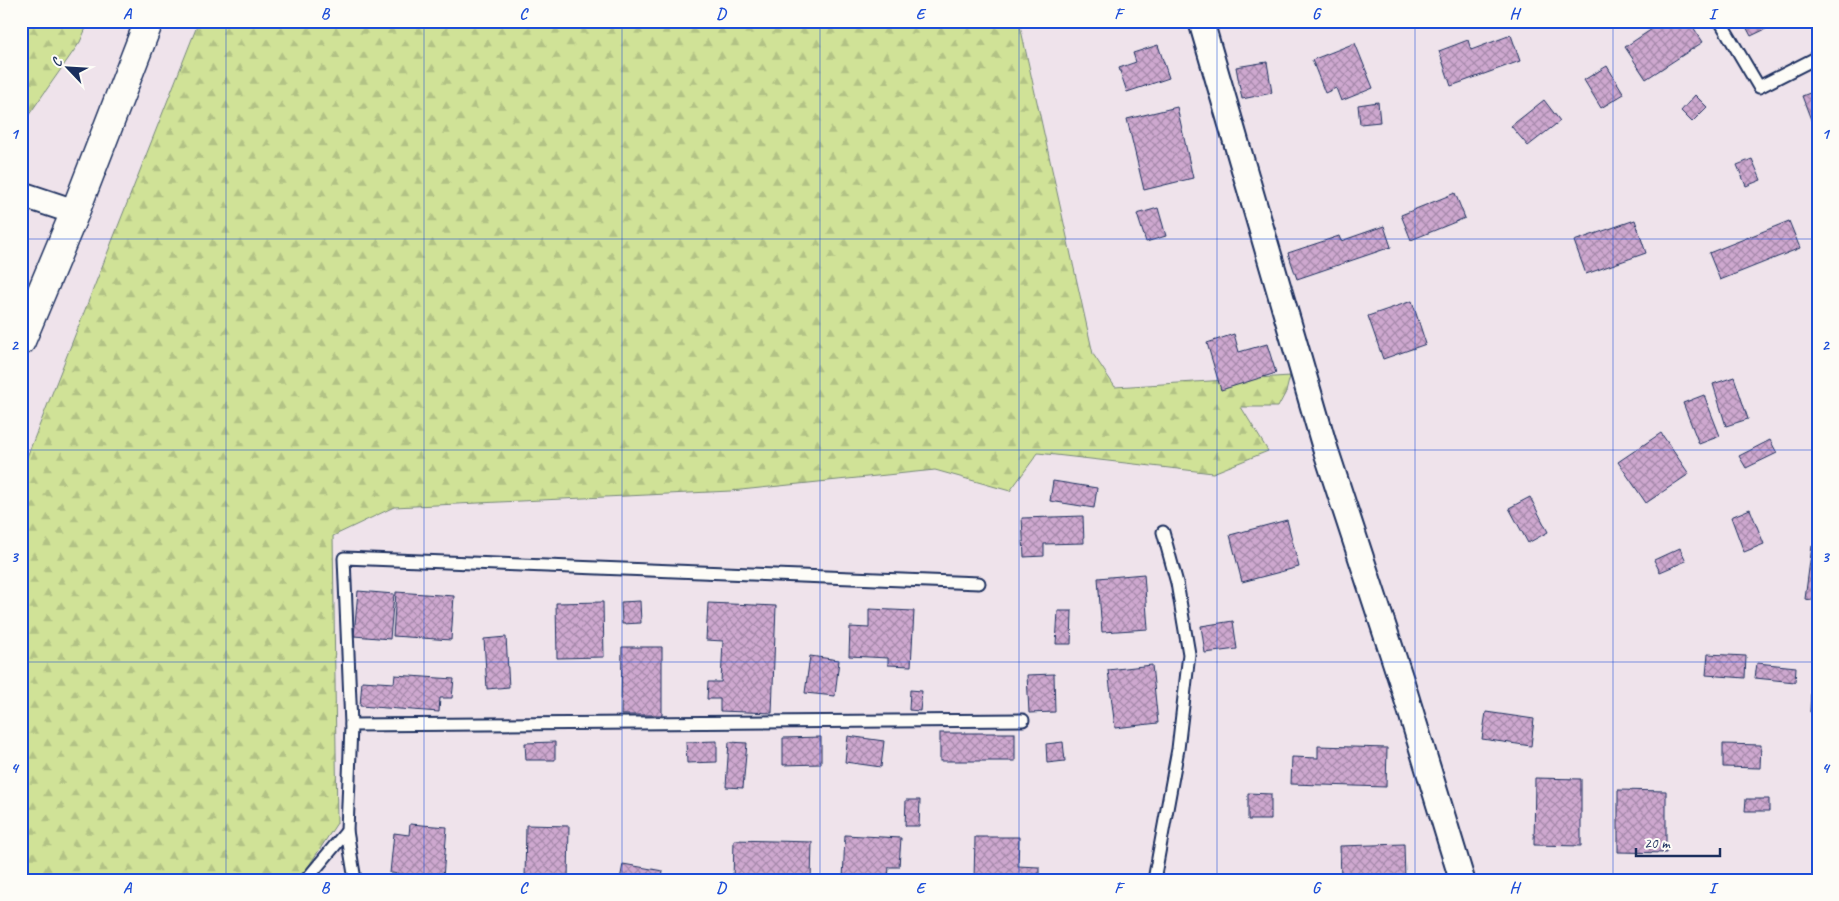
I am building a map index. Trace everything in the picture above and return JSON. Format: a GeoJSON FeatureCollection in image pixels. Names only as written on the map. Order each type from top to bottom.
{"type":"FeatureCollection","features":[{"type":"Feature","properties":{"kind":"main road"},"geometry":{"type":"LineString","coordinates":[[21,341],[149,21]]}},
{"type":"Feature","properties":{"kind":"street"},"geometry":{"type":"LineString","coordinates":[[1201,21],[1324,448],[1402,683],[1462,880]]}},
{"type":"Feature","properties":{"kind":"street"},"geometry":{"type":"LineString","coordinates":[[21,194],[74,212]]}},
{"type":"Feature","properties":{"kind":"lane"},"geometry":{"type":"LineString","coordinates":[[1720,21],[1759,87],[1818,57]]}},
{"type":"Feature","properties":{"kind":"lane"},"geometry":{"type":"LineString","coordinates":[[1154,880],[1178,749],[1189,654],[1177,583],[1162,532]]}},
{"type":"Feature","properties":{"kind":"lane"},"geometry":{"type":"LineString","coordinates":[[355,880],[347,831],[351,725],[344,558],[979,583]]}},
{"type":"Feature","properties":{"kind":"lane"},"geometry":{"type":"LineString","coordinates":[[351,725],[1023,720]]}},
{"type":"Feature","properties":{"kind":"lane"},"geometry":{"type":"LineString","coordinates":[[306,880],[347,831]]}},
{"type":"Feature","properties":{"kind":"green space"},"geometry":{"type":"Polygon","coordinates":[[[21,21],[89,21],[80,42],[21,126],[21,21]]]}},
{"type":"Feature","properties":{"kind":"green space"},"geometry":{"type":"Polygon","coordinates":[[[199,21],[1019,21],[1093,354],[1115,387],[1290,376],[1286,392],[1278,407],[1241,407],[1268,451],[1213,473],[1038,453],[1010,491],[935,470],[731,491],[394,507],[333,536],[337,823],[306,870],[294,880],[21,880],[21,472],[199,21]]]}},
{"type":"Feature","properties":{"kind":"building"},"geometry":{"type":"Polygon","coordinates":[[[1664,21],[1689,21],[1703,42],[1646,79],[1625,47],[1664,21]]]}},
{"type":"Feature","properties":{"kind":"building"},"geometry":{"type":"Polygon","coordinates":[[[1743,21],[1772,21],[1774,25],[1751,36],[1743,21]]]}},
{"type":"Feature","properties":{"kind":"building"},"geometry":{"type":"Polygon","coordinates":[[[1511,35],[1520,61],[1451,86],[1439,51],[1468,40],[1471,50],[1511,35]]]}},
{"type":"Feature","properties":{"kind":"building"},"geometry":{"type":"Polygon","coordinates":[[[1355,43],[1373,88],[1341,101],[1336,88],[1325,93],[1312,60],[1355,43]]]}},
{"type":"Feature","properties":{"kind":"building"},"geometry":{"type":"Polygon","coordinates":[[[1158,45],[1169,78],[1127,92],[1119,68],[1136,62],[1133,53],[1158,45]]]}},
{"type":"Feature","properties":{"kind":"building"},"geometry":{"type":"Polygon","coordinates":[[[1267,62],[1272,93],[1242,99],[1236,67],[1267,62]]]}},
{"type":"Feature","properties":{"kind":"building"},"geometry":{"type":"Polygon","coordinates":[[[1607,66],[1624,94],[1601,108],[1584,80],[1607,66]]]}},
{"type":"Feature","properties":{"kind":"building"},"geometry":{"type":"Polygon","coordinates":[[[1818,90],[1818,138],[1802,96],[1818,90]]]}},
{"type":"Feature","properties":{"kind":"building"},"geometry":{"type":"Polygon","coordinates":[[[1695,95],[1707,107],[1692,122],[1681,111],[1695,95]]]}},
{"type":"Feature","properties":{"kind":"building"},"geometry":{"type":"Polygon","coordinates":[[[1544,100],[1560,121],[1528,146],[1511,126],[1544,100]]]}},
{"type":"Feature","properties":{"kind":"building"},"geometry":{"type":"Polygon","coordinates":[[[1378,102],[1380,122],[1360,124],[1358,105],[1378,102]]]}},
{"type":"Feature","properties":{"kind":"building"},"geometry":{"type":"Polygon","coordinates":[[[1177,107],[1193,178],[1144,190],[1127,119],[1177,107]]]}},
{"type":"Feature","properties":{"kind":"building"},"geometry":{"type":"Polygon","coordinates":[[[1752,159],[1761,180],[1746,186],[1737,165],[1752,159]]]}},
{"type":"Feature","properties":{"kind":"building"},"geometry":{"type":"Polygon","coordinates":[[[1455,193],[1465,218],[1411,240],[1401,215],[1455,193]]]}},
{"type":"Feature","properties":{"kind":"building"},"geometry":{"type":"Polygon","coordinates":[[[1158,208],[1166,236],[1146,242],[1137,214],[1158,208]]]}},
{"type":"Feature","properties":{"kind":"building"},"geometry":{"type":"Polygon","coordinates":[[[1635,220],[1646,253],[1586,274],[1574,241],[1635,220]]]}},
{"type":"Feature","properties":{"kind":"building"},"geometry":{"type":"Polygon","coordinates":[[[1789,221],[1800,248],[1720,280],[1709,253],[1789,221]]]}},
{"type":"Feature","properties":{"kind":"building"},"geometry":{"type":"Polygon","coordinates":[[[1384,226],[1391,247],[1297,279],[1288,253],[1339,236],[1341,241],[1384,226]]]}},
{"type":"Feature","properties":{"kind":"building"},"geometry":{"type":"Polygon","coordinates":[[[1412,301],[1426,344],[1383,359],[1368,316],[1412,301]]]}},
{"type":"Feature","properties":{"kind":"building"},"geometry":{"type":"Polygon","coordinates":[[[1234,334],[1239,352],[1267,344],[1276,373],[1221,390],[1207,343],[1234,334]]]}},
{"type":"Feature","properties":{"kind":"building"},"geometry":{"type":"Polygon","coordinates":[[[1734,377],[1748,419],[1726,426],[1713,384],[1734,377]]]}},
{"type":"Feature","properties":{"kind":"building"},"geometry":{"type":"Polygon","coordinates":[[[1704,395],[1720,436],[1699,444],[1683,403],[1704,395]]]}},
{"type":"Feature","properties":{"kind":"building"},"geometry":{"type":"Polygon","coordinates":[[[1661,433],[1689,474],[1646,503],[1618,462],[1661,433]]]}},
{"type":"Feature","properties":{"kind":"building"},"geometry":{"type":"Polygon","coordinates":[[[1770,440],[1777,453],[1746,468],[1739,456],[1770,440]]]}},
{"type":"Feature","properties":{"kind":"building"},"geometry":{"type":"Polygon","coordinates":[[[1053,481],[1097,488],[1094,508],[1050,501],[1053,481]]]}},
{"type":"Feature","properties":{"kind":"building"},"geometry":{"type":"Polygon","coordinates":[[[1530,497],[1548,532],[1528,543],[1509,508],[1530,497]]]}},
{"type":"Feature","properties":{"kind":"building"},"geometry":{"type":"Polygon","coordinates":[[[1750,509],[1764,544],[1744,552],[1731,517],[1750,509]]]}},
{"type":"Feature","properties":{"kind":"building"},"geometry":{"type":"Polygon","coordinates":[[[1083,516],[1084,543],[1044,544],[1044,556],[1024,557],[1022,518],[1083,516]]]}},
{"type":"Feature","properties":{"kind":"building"},"geometry":{"type":"Polygon","coordinates":[[[1287,520],[1299,567],[1242,582],[1230,535],[1287,520]]]}},
{"type":"Feature","properties":{"kind":"building"},"geometry":{"type":"Polygon","coordinates":[[[1812,546],[1818,547],[1818,601],[1805,599],[1812,546]]]}},
{"type":"Feature","properties":{"kind":"building"},"geometry":{"type":"Polygon","coordinates":[[[1680,548],[1686,561],[1660,572],[1654,560],[1680,548]]]}},
{"type":"Feature","properties":{"kind":"building"},"geometry":{"type":"Polygon","coordinates":[[[1144,574],[1148,629],[1102,632],[1098,578],[1144,574]]]}},
{"type":"Feature","properties":{"kind":"building"},"geometry":{"type":"Polygon","coordinates":[[[358,591],[394,594],[390,639],[354,636],[358,591]]]}},
{"type":"Feature","properties":{"kind":"building"},"geometry":{"type":"Polygon","coordinates":[[[396,592],[454,596],[451,640],[393,636],[396,592]]]}},
{"type":"Feature","properties":{"kind":"building"},"geometry":{"type":"Polygon","coordinates":[[[640,601],[641,623],[622,624],[621,602],[640,601]]]}},
{"type":"Feature","properties":{"kind":"building"},"geometry":{"type":"Polygon","coordinates":[[[603,602],[604,657],[557,658],[556,603],[603,602]]]}},
{"type":"Feature","properties":{"kind":"building"},"geometry":{"type":"Polygon","coordinates":[[[708,603],[776,606],[772,713],[720,711],[720,699],[707,699],[708,682],[721,682],[723,641],[706,640],[708,603]]]}},
{"type":"Feature","properties":{"kind":"building"},"geometry":{"type":"Polygon","coordinates":[[[869,609],[914,611],[911,666],[888,665],[888,658],[849,656],[850,627],[869,628],[869,609]]]}},
{"type":"Feature","properties":{"kind":"building"},"geometry":{"type":"Polygon","coordinates":[[[1058,611],[1072,611],[1071,644],[1056,644],[1058,611]]]}},
{"type":"Feature","properties":{"kind":"building"},"geometry":{"type":"Polygon","coordinates":[[[1233,621],[1237,649],[1205,653],[1201,626],[1233,621]]]}},
{"type":"Feature","properties":{"kind":"building"},"geometry":{"type":"Polygon","coordinates":[[[506,637],[509,687],[487,689],[484,639],[506,637]]]}},
{"type":"Feature","properties":{"kind":"building"},"geometry":{"type":"Polygon","coordinates":[[[622,647],[662,647],[662,715],[621,715],[622,647]]]}},
{"type":"Feature","properties":{"kind":"building"},"geometry":{"type":"Polygon","coordinates":[[[1708,654],[1746,656],[1745,678],[1706,675],[1708,654]]]}},
{"type":"Feature","properties":{"kind":"building"},"geometry":{"type":"Polygon","coordinates":[[[810,656],[839,660],[835,696],[805,693],[810,656]]]}},
{"type":"Feature","properties":{"kind":"building"},"geometry":{"type":"Polygon","coordinates":[[[1757,663],[1796,667],[1795,682],[1755,678],[1757,663]]]}},
{"type":"Feature","properties":{"kind":"building"},"geometry":{"type":"Polygon","coordinates":[[[1152,665],[1158,723],[1115,728],[1108,670],[1152,665]]]}},
{"type":"Feature","properties":{"kind":"building"},"geometry":{"type":"Polygon","coordinates":[[[1812,668],[1818,668],[1818,712],[1810,712],[1812,668]]]}},
{"type":"Feature","properties":{"kind":"building"},"geometry":{"type":"Polygon","coordinates":[[[1054,674],[1055,712],[1029,713],[1027,675],[1054,674]]]}},
{"type":"Feature","properties":{"kind":"building"},"geometry":{"type":"Polygon","coordinates":[[[395,675],[454,679],[452,698],[440,698],[439,712],[360,706],[362,681],[394,683],[395,675]]]}},
{"type":"Feature","properties":{"kind":"building"},"geometry":{"type":"Polygon","coordinates":[[[910,690],[922,691],[920,711],[909,710],[910,690]]]}},
{"type":"Feature","properties":{"kind":"building"},"geometry":{"type":"Polygon","coordinates":[[[1486,712],[1534,719],[1531,746],[1482,739],[1486,712]]]}},
{"type":"Feature","properties":{"kind":"building"},"geometry":{"type":"Polygon","coordinates":[[[940,733],[1015,733],[1015,761],[940,761],[940,733]]]}},
{"type":"Feature","properties":{"kind":"building"},"geometry":{"type":"Polygon","coordinates":[[[848,736],[884,741],[881,767],[845,762],[848,736]]]}},
{"type":"Feature","properties":{"kind":"building"},"geometry":{"type":"Polygon","coordinates":[[[821,737],[821,764],[783,765],[783,738],[821,737]]]}},
{"type":"Feature","properties":{"kind":"building"},"geometry":{"type":"Polygon","coordinates":[[[717,741],[717,762],[687,763],[686,742],[717,741]]]}},
{"type":"Feature","properties":{"kind":"building"},"geometry":{"type":"Polygon","coordinates":[[[555,742],[555,760],[526,760],[525,743],[555,742]]]}},
{"type":"Feature","properties":{"kind":"building"},"geometry":{"type":"Polygon","coordinates":[[[729,742],[747,743],[743,788],[726,787],[729,742]]]}},
{"type":"Feature","properties":{"kind":"building"},"geometry":{"type":"Polygon","coordinates":[[[1063,742],[1065,761],[1047,763],[1046,744],[1063,742]]]}},
{"type":"Feature","properties":{"kind":"building"},"geometry":{"type":"Polygon","coordinates":[[[1723,744],[1761,745],[1760,768],[1723,767],[1723,744]]]}},
{"type":"Feature","properties":{"kind":"building"},"geometry":{"type":"Polygon","coordinates":[[[1318,746],[1387,748],[1386,787],[1291,784],[1292,757],[1318,758],[1318,746]]]}},
{"type":"Feature","properties":{"kind":"building"},"geometry":{"type":"Polygon","coordinates":[[[1535,778],[1581,779],[1581,846],[1534,845],[1535,778]]]}},
{"type":"Feature","properties":{"kind":"building"},"geometry":{"type":"Polygon","coordinates":[[[1618,790],[1666,791],[1666,853],[1618,852],[1618,790]]]}},
{"type":"Feature","properties":{"kind":"building"},"geometry":{"type":"Polygon","coordinates":[[[1248,793],[1271,794],[1271,820],[1248,820],[1248,793]]]}},
{"type":"Feature","properties":{"kind":"building"},"geometry":{"type":"Polygon","coordinates":[[[1746,799],[1769,799],[1769,811],[1745,811],[1746,799]]]}},
{"type":"Feature","properties":{"kind":"building"},"geometry":{"type":"Polygon","coordinates":[[[906,800],[920,800],[919,826],[905,826],[906,800]]]}},
{"type":"Feature","properties":{"kind":"building"},"geometry":{"type":"Polygon","coordinates":[[[410,824],[447,827],[443,878],[390,873],[394,833],[409,835],[410,824]]]}},
{"type":"Feature","properties":{"kind":"building"},"geometry":{"type":"Polygon","coordinates":[[[526,825],[569,826],[568,880],[525,880],[526,825]]]}},
{"type":"Feature","properties":{"kind":"building"},"geometry":{"type":"Polygon","coordinates":[[[845,835],[901,838],[899,867],[889,867],[888,880],[843,880],[845,835]]]}},
{"type":"Feature","properties":{"kind":"building"},"geometry":{"type":"Polygon","coordinates":[[[975,837],[1019,837],[1018,866],[1039,867],[1039,880],[974,880],[975,837]]]}},
{"type":"Feature","properties":{"kind":"building"},"geometry":{"type":"Polygon","coordinates":[[[734,840],[812,842],[811,880],[733,880],[734,840]]]}},
{"type":"Feature","properties":{"kind":"building"},"geometry":{"type":"Polygon","coordinates":[[[1404,844],[1405,880],[1341,880],[1340,846],[1404,844]]]}},
{"type":"Feature","properties":{"kind":"building"},"geometry":{"type":"Polygon","coordinates":[[[623,864],[663,871],[662,880],[620,880],[623,864]]]}}]}
